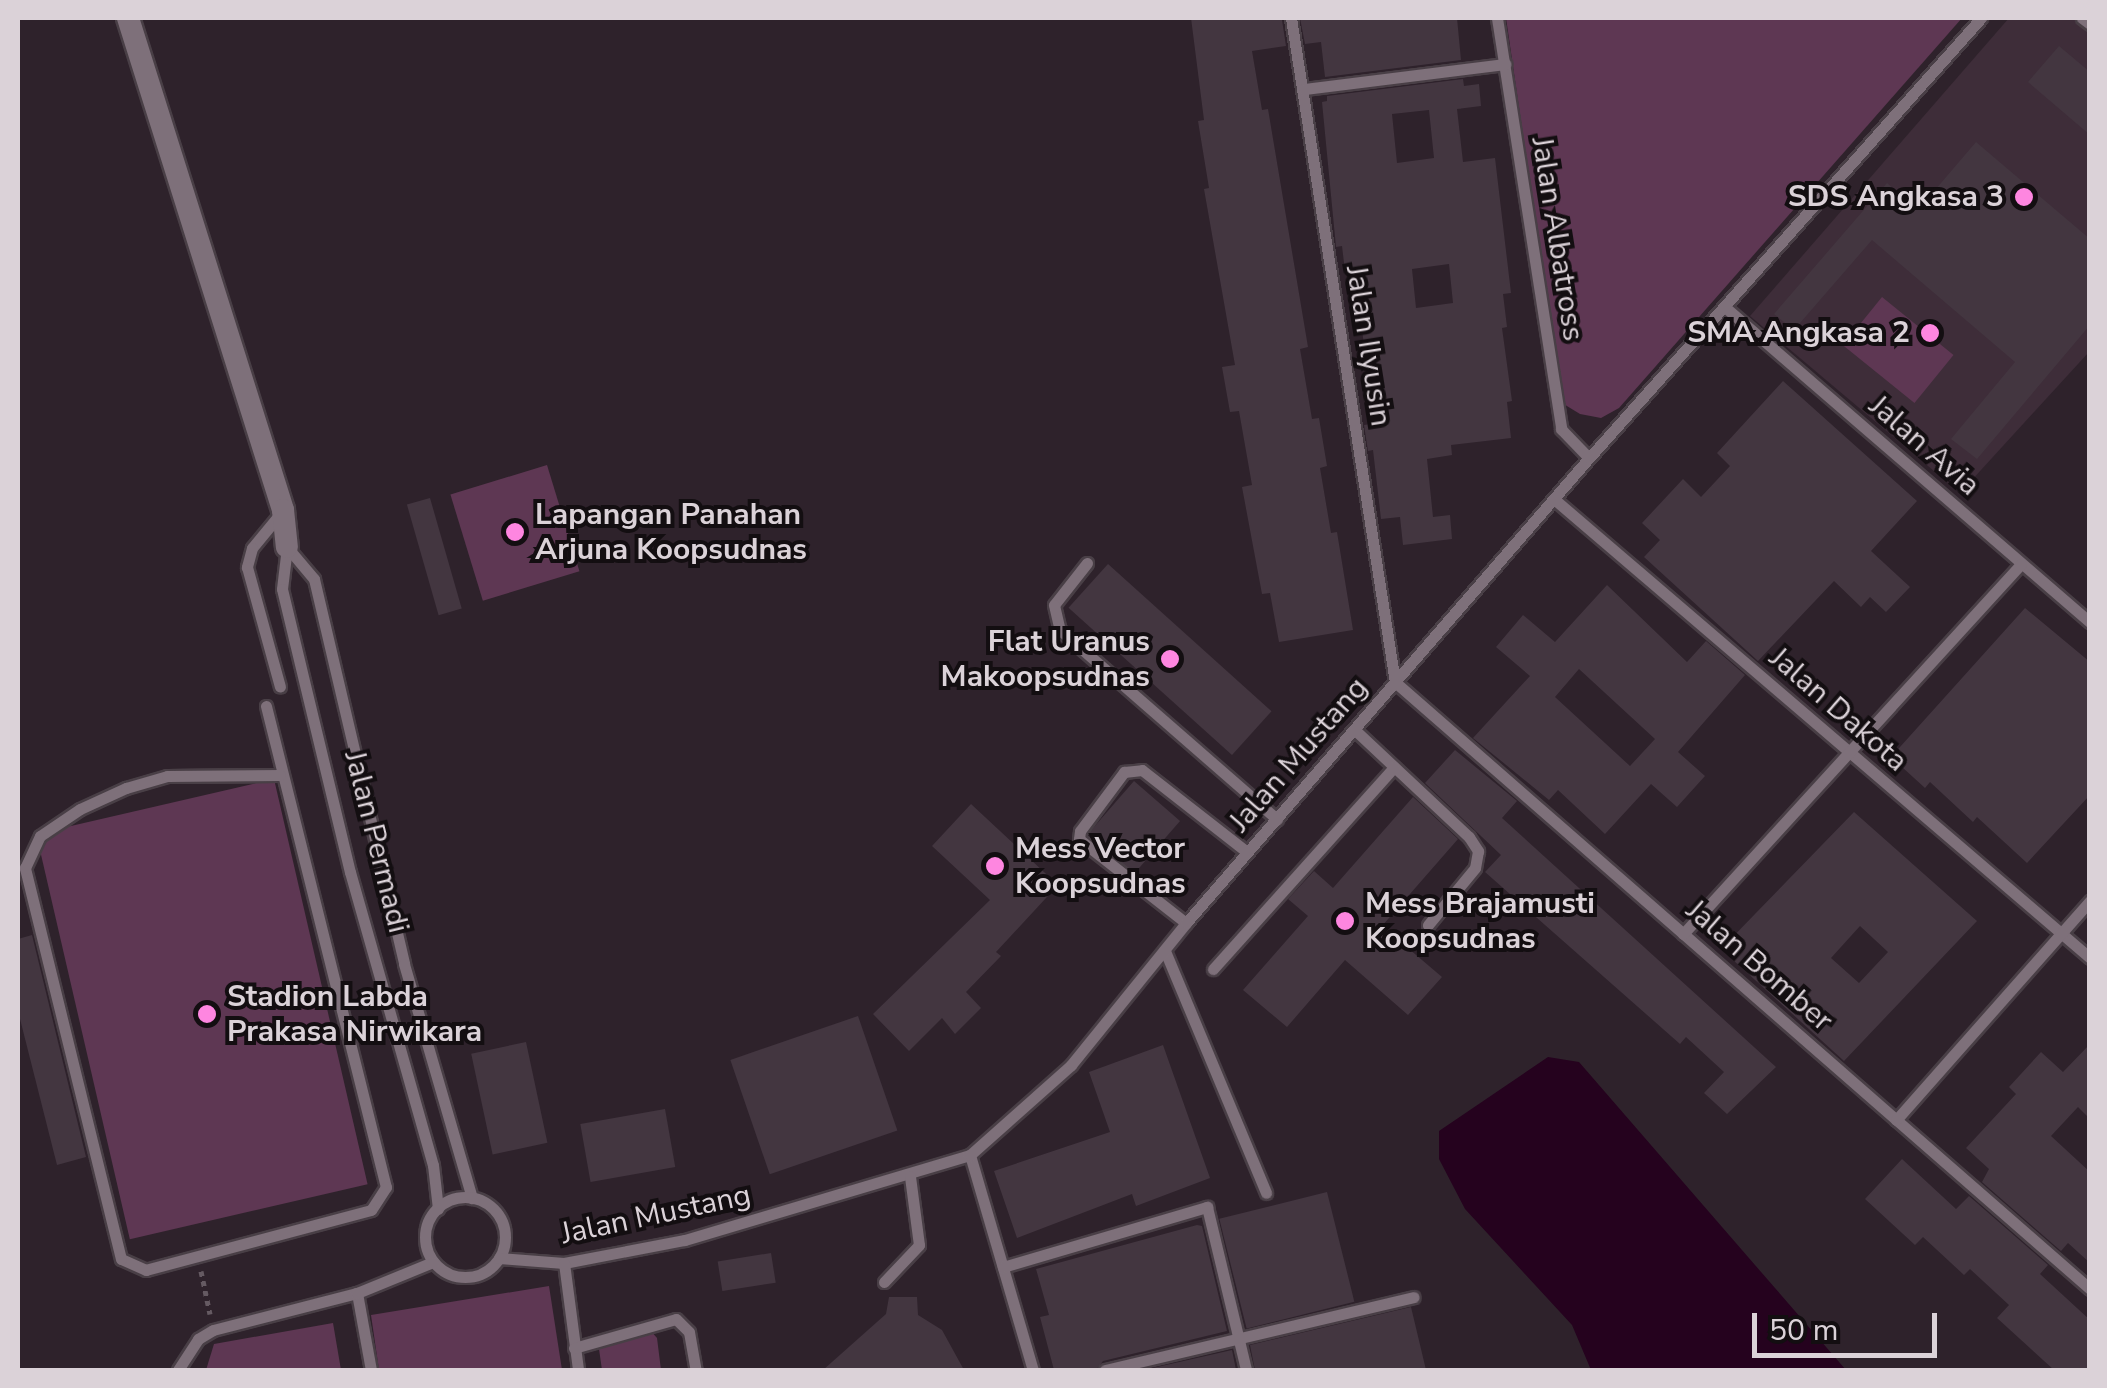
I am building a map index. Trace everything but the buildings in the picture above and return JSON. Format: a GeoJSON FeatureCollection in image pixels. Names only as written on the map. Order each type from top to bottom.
{"type":"FeatureCollection","features":[{"type":"Feature","properties":{"kind":"street","name":"Jalan Permadi"},"geometry":{"type":"LineString","coordinates":[[128,18],[283,510],[287,547]]}},
{"type":"Feature","properties":{"kind":"lane","name":"Jalan Ilyusin"},"geometry":{"type":"LineString","coordinates":[[1291,18],[1395,682]]}},
{"type":"Feature","properties":{"kind":"lane","name":"Jalan Albatross"},"geometry":{"type":"LineString","coordinates":[[1497,18],[1561,429],[1588,458]]}},
{"type":"Feature","properties":{"kind":"lane","name":"Jalan Mustang"},"geometry":{"type":"LineString","coordinates":[[500,1258],[564,1263],[684,1240],[910,1177],[970,1156],[1071,1065],[1186,923],[1588,458],[1726,308],[1981,18]]}},
{"type":"Feature","properties":{"kind":"lane"},"geometry":{"type":"LineString","coordinates":[[2082,18],[2090,24]]}},
{"type":"Feature","properties":{"kind":"lane"},"geometry":{"type":"LineString","coordinates":[[1304,89],[1505,64]]}},
{"type":"Feature","properties":{"kind":"lane","name":"Jalan Avia"},"geometry":{"type":"LineString","coordinates":[[1726,308],[2090,622]]}},
{"type":"Feature","properties":{"kind":"lane","name":"Jalan Dakota"},"geometry":{"type":"LineString","coordinates":[[1554,499],[2090,958]]}},
{"type":"Feature","properties":{"kind":"lane"},"geometry":{"type":"LineString","coordinates":[[280,686],[247,568],[252,548],[283,510]]}},
{"type":"Feature","properties":{"kind":"lane","name":"Jalan Permadi"},"geometry":{"type":"LineString","coordinates":[[287,547],[314,579],[404,964],[472,1198]]}},
{"type":"Feature","properties":{"kind":"lane","name":"Jalan Permadi"},"geometry":{"type":"LineString","coordinates":[[287,547],[282,589],[350,872],[433,1165],[438,1208]]}},
{"type":"Feature","properties":{"kind":"lane"},"geometry":{"type":"LineString","coordinates":[[1087,563],[1054,605],[1060,630],[1277,819]]}},
{"type":"Feature","properties":{"kind":"lane"},"geometry":{"type":"LineString","coordinates":[[1684,934],[1847,750],[2021,564]]}},
{"type":"Feature","properties":{"kind":"lane","name":"Jalan Bomber"},"geometry":{"type":"LineString","coordinates":[[1395,682],[2090,1289]]}},
{"type":"Feature","properties":{"kind":"lane"},"geometry":{"type":"LineString","coordinates":[[266,706],[280,775],[386,1187],[370,1210],[146,1270],[121,1259],[24,868],[40,836],[80,809],[126,788],[167,776],[280,775]]}},
{"type":"Feature","properties":{"kind":"lane"},"geometry":{"type":"LineString","coordinates":[[1356,730],[1469,837],[1478,852],[1476,868],[1428,925]]}},
{"type":"Feature","properties":{"kind":"lane"},"geometry":{"type":"LineString","coordinates":[[1213,969],[1394,767]]}},
{"type":"Feature","properties":{"kind":"lane"},"geometry":{"type":"LineString","coordinates":[[1186,923],[1079,840],[1080,831],[1124,772],[1142,770],[1248,852]]}},
{"type":"Feature","properties":{"kind":"lane"},"geometry":{"type":"LineString","coordinates":[[1896,1120],[2090,901]]}},
{"type":"Feature","properties":{"kind":"lane"},"geometry":{"type":"LineString","coordinates":[[1165,950],[1266,1193]]}},
{"type":"Feature","properties":{"kind":"lane"},"geometry":{"type":"LineString","coordinates":[[970,1156],[1033,1370]]}},
{"type":"Feature","properties":{"kind":"lane"},"geometry":{"type":"LineString","coordinates":[[884,1282],[920,1244],[910,1177]]}},
{"type":"Feature","properties":{"kind":"lane"},"geometry":{"type":"LineString","coordinates":[[472,1198],[498,1214],[505,1244],[500,1258],[474,1276],[459,1277],[433,1262],[425,1234],[438,1208],[450,1200],[472,1198]]}},
{"type":"Feature","properties":{"kind":"lane"},"geometry":{"type":"LineString","coordinates":[[1002,1267],[1151,1220],[1208,1207],[1246,1370]]}},
{"type":"Feature","properties":{"kind":"lane"},"geometry":{"type":"LineString","coordinates":[[178,1370],[198,1338],[214,1330],[357,1293],[433,1262]]}},
{"type":"Feature","properties":{"kind":"lane"},"geometry":{"type":"LineString","coordinates":[[564,1263],[578,1370]]}},
{"type":"Feature","properties":{"kind":"lane"},"geometry":{"type":"LineString","coordinates":[[357,1293],[370,1370]]}},
{"type":"Feature","properties":{"kind":"lane"},"geometry":{"type":"LineString","coordinates":[[1104,1370],[1413,1297]]}},
{"type":"Feature","properties":{"kind":"lane"},"geometry":{"type":"LineString","coordinates":[[574,1348],[676,1319],[689,1332],[696,1370]]}},
{"type":"Feature","properties":{"kind":"path"},"geometry":{"type":"LineString","coordinates":[[198,1258],[214,1330]]}},
{"type":"Feature","properties":{"kind":"shaded area"},"geometry":{"type":"Polygon","coordinates":[[[1506,18],[1962,18],[1619,408],[1601,418],[1580,414],[1562,403],[1506,18]]]}},
{"type":"Feature","properties":{"kind":"shaded area","name":"SMA Angkasa 2"},"geometry":{"type":"Polygon","coordinates":[[[2009,18],[2089,19],[2089,352],[1960,493],[1750,316],[2009,18]]]}},
{"type":"Feature","properties":{"kind":"shaded area"},"geometry":{"type":"Polygon","coordinates":[[[1882,297],[1953,355],[1914,403],[1843,345],[1882,297]]]}},
{"type":"Feature","properties":{"kind":"shaded area","name":"Lapangan Panahan Arjuna Koopsudnas"},"geometry":{"type":"Polygon","coordinates":[[[547,465],[579,571],[483,601],[450,495],[547,465]]]}},
{"type":"Feature","properties":{"kind":"shaded area","name":"Stadion Labda Prakasa Nirwikara"},"geometry":{"type":"Polygon","coordinates":[[[274,779],[368,1184],[130,1239],[36,834],[274,779]]]}},
{"type":"Feature","properties":{"kind":"shaded area"},"geometry":{"type":"Polygon","coordinates":[[[1548,1057],[1579,1062],[1846,1370],[1591,1370],[1572,1325],[1465,1209],[1439,1159],[1439,1131],[1548,1057]]]}},
{"type":"Feature","properties":{"kind":"shaded area"},"geometry":{"type":"Polygon","coordinates":[[[549,1286],[562,1370],[379,1370],[371,1315],[549,1286]]]}},
{"type":"Feature","properties":{"kind":"shaded area"},"geometry":{"type":"Polygon","coordinates":[[[333,1323],[341,1370],[206,1370],[214,1344],[333,1323]]]}},
{"type":"Feature","properties":{"kind":"shaded area"},"geometry":{"type":"Polygon","coordinates":[[[650,1330],[657,1338],[661,1370],[602,1370],[597,1335],[650,1330]]]}},
{"type":"Feature","properties":{"kind":"place","name":"SDS Angkasa 3"},"geometry":{"type":"Point","coordinates":[2024,197]}},
{"type":"Feature","properties":{"kind":"place","name":"SMA Angkasa 2"},"geometry":{"type":"Point","coordinates":[1930,333]}},
{"type":"Feature","properties":{"kind":"place","name":"Lapangan Panahan Arjuna Koopsudnas"},"geometry":{"type":"Point","coordinates":[515,532]}},
{"type":"Feature","properties":{"kind":"place","name":"Flat Uranus Makoopsudnas"},"geometry":{"type":"Point","coordinates":[1170,659]}},
{"type":"Feature","properties":{"kind":"place","name":"Mess Vector Koopsudnas"},"geometry":{"type":"Point","coordinates":[995,866]}},
{"type":"Feature","properties":{"kind":"place","name":"Mess Brajamusti Koopsudnas"},"geometry":{"type":"Point","coordinates":[1345,921]}},
{"type":"Feature","properties":{"kind":"place","name":"Stadion Labda Prakasa Nirwikara"},"geometry":{"type":"Point","coordinates":[207,1014]}}]}
